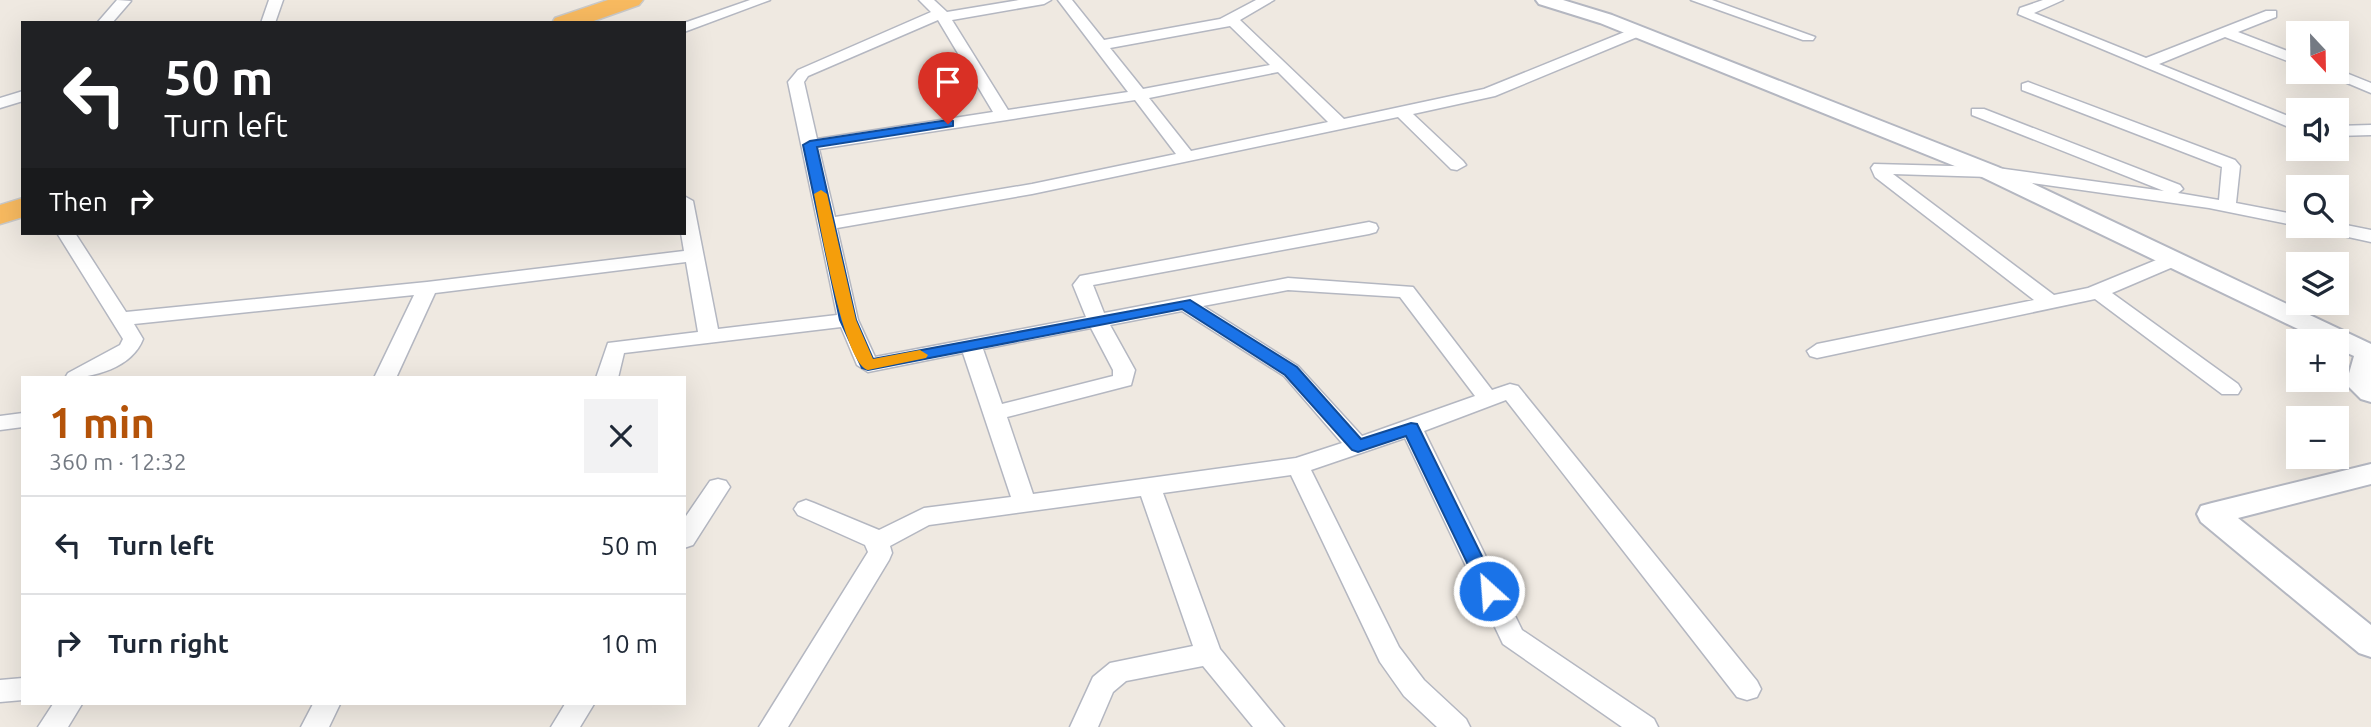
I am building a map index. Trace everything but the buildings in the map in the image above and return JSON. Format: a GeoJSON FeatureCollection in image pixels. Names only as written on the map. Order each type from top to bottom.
{"type":"FeatureCollection","features":[{"type":"Feature","properties":{"kind":"highway"},"geometry":{"type":"LineString","coordinates":[[570,21],[631,0]]}},
{"type":"Feature","properties":{"kind":"highway"},"geometry":{"type":"LineString","coordinates":[[0,215],[21,208]]}},
{"type":"Feature","properties":{"kind":"street"},"geometry":{"type":"LineString","coordinates":[[269,21],[276,0]]}},
{"type":"Feature","properties":{"kind":"street"},"geometry":{"type":"LineString","coordinates":[[686,27],[763,0]]}},
{"type":"Feature","properties":{"kind":"street"},"geometry":{"type":"LineString","coordinates":[[926,0],[942,15],[1003,115]]}},
{"type":"Feature","properties":{"kind":"street"},"geometry":{"type":"LineString","coordinates":[[1044,0],[942,15],[798,77],[848,320],[868,365],[1288,284],[1406,291],[1488,399]]}},
{"type":"Feature","properties":{"kind":"street"},"geometry":{"type":"LineString","coordinates":[[1065,0],[1187,157]]}},
{"type":"Feature","properties":{"kind":"street"},"geometry":{"type":"LineString","coordinates":[[1100,45],[1232,20],[1267,0]]}},
{"type":"Feature","properties":{"kind":"street"},"geometry":{"type":"LineString","coordinates":[[1698,0],[1808,37]]}},
{"type":"Feature","properties":{"kind":"street"},"geometry":{"type":"LineString","coordinates":[[2056,0],[2025,11],[2025,14],[2286,121]]}},
{"type":"Feature","properties":{"kind":"street"},"geometry":{"type":"LineString","coordinates":[[106,21],[124,1]]}},
{"type":"Feature","properties":{"kind":"street"},"geometry":{"type":"LineString","coordinates":[[1558,2],[1990,172],[2370,353],[2359,384],[2371,393]]}},
{"type":"Feature","properties":{"kind":"street"},"geometry":{"type":"LineString","coordinates":[[2145,64],[2271,14]]}},
{"type":"Feature","properties":{"kind":"street"},"geometry":{"type":"LineString","coordinates":[[1232,20],[1340,124]]}},
{"type":"Feature","properties":{"kind":"street"},"geometry":{"type":"LineString","coordinates":[[827,224],[1019,192],[1496,91],[1637,32]]}},
{"type":"Feature","properties":{"kind":"street"},"geometry":{"type":"LineString","coordinates":[[2227,33],[2286,55]]}},
{"type":"Feature","properties":{"kind":"street"},"geometry":{"type":"LineString","coordinates":[[810,145],[1139,95],[1282,67]]}},
{"type":"Feature","properties":{"kind":"street"},"geometry":{"type":"LineString","coordinates":[[2349,80],[2371,88]]}},
{"type":"Feature","properties":{"kind":"street"},"geometry":{"type":"LineString","coordinates":[[2028,88],[2229,164],[2231,166],[2218,204]]}},
{"type":"Feature","properties":{"kind":"street"},"geometry":{"type":"LineString","coordinates":[[0,103],[21,97]]}},
{"type":"Feature","properties":{"kind":"street"},"geometry":{"type":"LineString","coordinates":[[1401,111],[1457,166]]}},
{"type":"Feature","properties":{"kind":"street"},"geometry":{"type":"LineString","coordinates":[[1978,112],[2218,204]]}},
{"type":"Feature","properties":{"kind":"street"},"geometry":{"type":"LineString","coordinates":[[2349,131],[2371,130]]}},
{"type":"Feature","properties":{"kind":"street"},"geometry":{"type":"LineString","coordinates":[[2051,303],[1879,170],[1883,167],[1990,172],[2218,204],[2286,218]]}},
{"type":"Feature","properties":{"kind":"street"},"geometry":{"type":"LineString","coordinates":[[686,212],[709,337]]}},
{"type":"Feature","properties":{"kind":"street"},"geometry":{"type":"LineString","coordinates":[[994,413],[1123,380],[1124,370],[1097,320],[1083,285],[1087,280],[1369,228]]}},
{"type":"Feature","properties":{"kind":"street"},"geometry":{"type":"LineString","coordinates":[[2349,231],[2371,236]]}},
{"type":"Feature","properties":{"kind":"street"},"geometry":{"type":"LineString","coordinates":[[67,235],[133,344],[79,376]]}},
{"type":"Feature","properties":{"kind":"street"},"geometry":{"type":"LineString","coordinates":[[120,319],[427,288],[694,256]]}},
{"type":"Feature","properties":{"kind":"street"},"geometry":{"type":"LineString","coordinates":[[1817,351],[2098,292],[2174,260]]}},
{"type":"Feature","properties":{"kind":"street"},"geometry":{"type":"LineString","coordinates":[[386,376],[427,288]]}},
{"type":"Feature","properties":{"kind":"street"},"geometry":{"type":"LineString","coordinates":[[2098,292],[2230,389]]}},
{"type":"Feature","properties":{"kind":"street"},"geometry":{"type":"LineString","coordinates":[[1185,304],[1291,371],[1358,446]]}},
{"type":"Feature","properties":{"kind":"street"},"geometry":{"type":"LineString","coordinates":[[608,376],[615,348],[848,320]]}},
{"type":"Feature","properties":{"kind":"street"},"geometry":{"type":"LineString","coordinates":[[971,345],[1025,503]]}},
{"type":"Feature","properties":{"kind":"street"},"geometry":{"type":"LineString","coordinates":[[879,541],[917,519],[1298,466],[1510,391],[1747,689]]}},
{"type":"Feature","properties":{"kind":"street"},"geometry":{"type":"LineString","coordinates":[[0,423],[21,420]]}},
{"type":"Feature","properties":{"kind":"street"},"geometry":{"type":"LineString","coordinates":[[1411,428],[1512,637],[1644,727]]}},
{"type":"Feature","properties":{"kind":"street"},"geometry":{"type":"LineString","coordinates":[[1298,466],[1389,654],[1415,688],[1456,727]]}},
{"type":"Feature","properties":{"kind":"street"},"geometry":{"type":"LineString","coordinates":[[2371,474],[2212,514],[2371,644]]}},
{"type":"Feature","properties":{"kind":"street"},"geometry":{"type":"LineString","coordinates":[[686,536],[718,486]]}},
{"type":"Feature","properties":{"kind":"street"},"geometry":{"type":"LineString","coordinates":[[1149,486],[1209,654],[1228,681],[1270,727]]}},
{"type":"Feature","properties":{"kind":"street"},"geometry":{"type":"LineString","coordinates":[[806,509],[879,541]]}},
{"type":"Feature","properties":{"kind":"street"},"geometry":{"type":"LineString","coordinates":[[773,727],[880,553],[879,541]]}},
{"type":"Feature","properties":{"kind":"street"},"geometry":{"type":"LineString","coordinates":[[1084,727],[1103,685],[1119,671],[1209,654]]}},
{"type":"Feature","properties":{"kind":"street"},"geometry":{"type":"LineString","coordinates":[[52,727],[67,705]]}},
{"type":"Feature","properties":{"kind":"street"},"geometry":{"type":"LineString","coordinates":[[315,727],[326,705]]}},
{"type":"Feature","properties":{"kind":"street"},"geometry":{"type":"LineString","coordinates":[[565,727],[579,705]]}},
{"type":"Feature","properties":{"kind":"slow traffic"},"geometry":{"type":"LineString","coordinates":[[821,194],[848,320],[868,365],[920,355]]}},
{"type":"Feature","properties":{"kind":"route"},"geometry":{"type":"LineString","coordinates":[[948,124],[810,145],[848,320],[868,365],[1185,304],[1291,371],[1358,446],[1411,428],[1489,591]]}}]}
